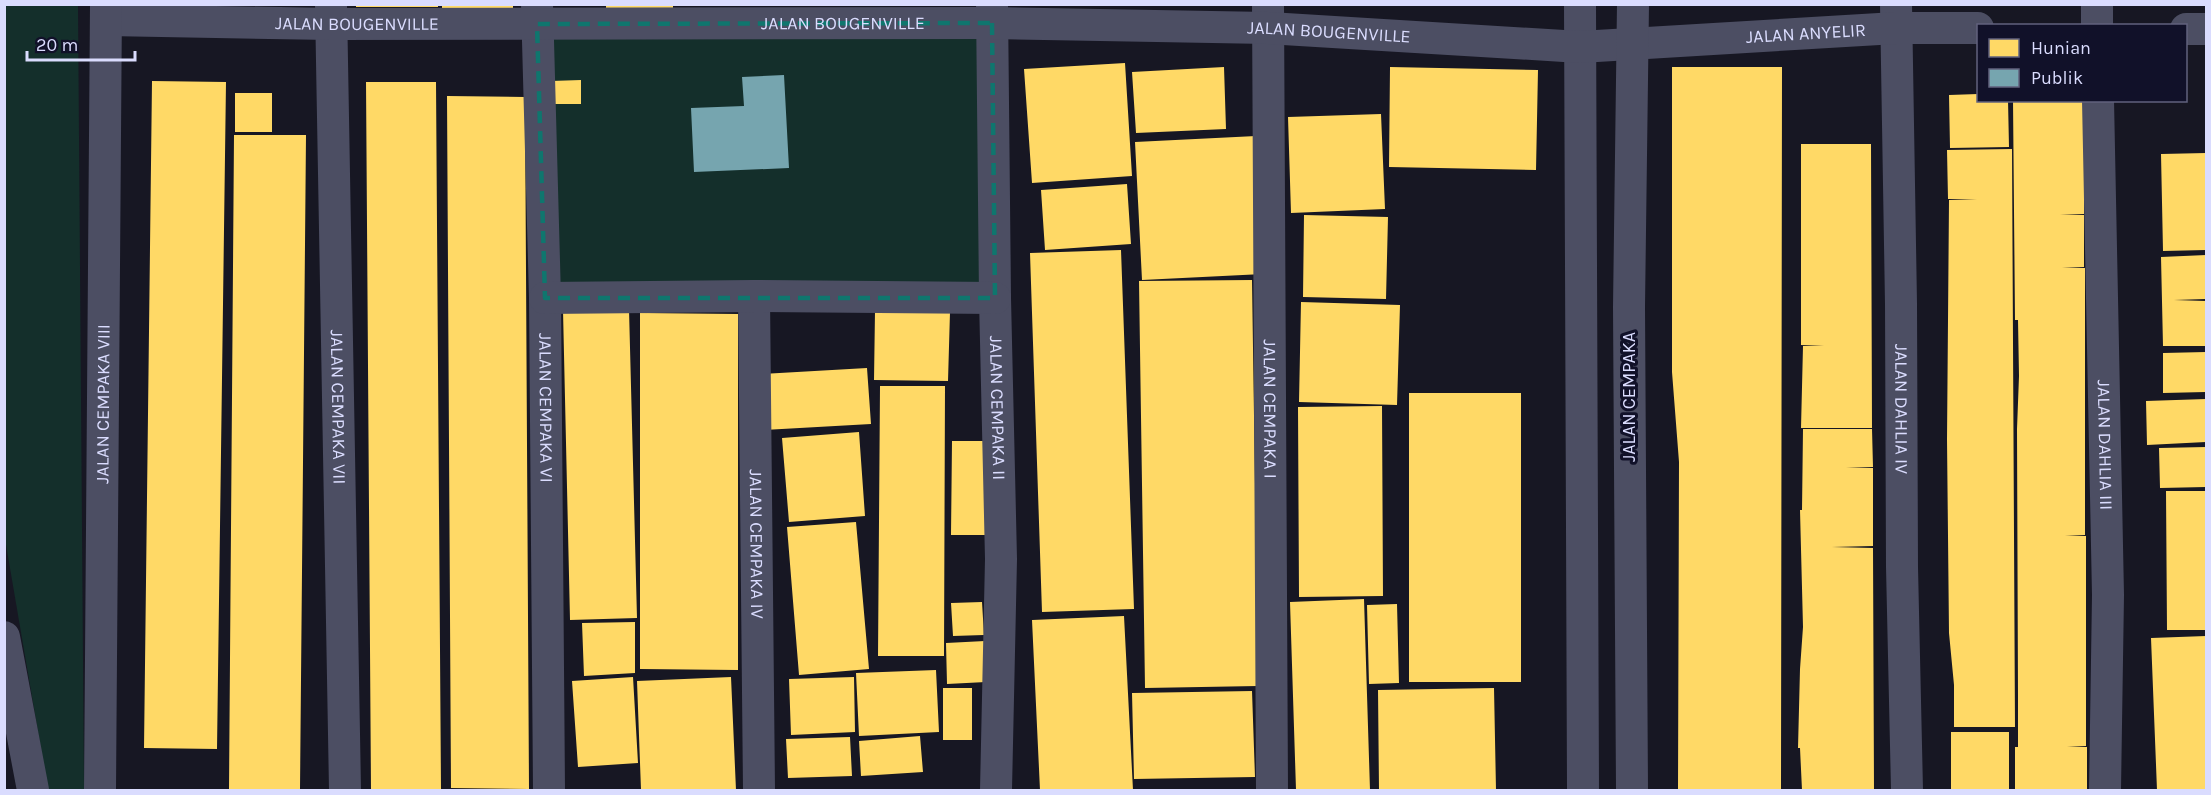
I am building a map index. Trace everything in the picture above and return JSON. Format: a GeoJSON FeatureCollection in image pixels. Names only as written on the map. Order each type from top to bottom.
{"type":"FeatureCollection","features":[{"type":"Feature","properties":{"kind":"street"},"geometry":{"type":"LineString","coordinates":[[1580,4],[1583,790]]}},
{"type":"Feature","properties":{"kind":"street","name":"JALAN CEMPAKA"},"geometry":{"type":"LineString","coordinates":[[1632,790],[1629,307],[1633,4]]}},
{"type":"Feature","properties":{"kind":"street"},"geometry":{"type":"LineString","coordinates":[[2097,4],[2097,24]]}},
{"type":"Feature","properties":{"kind":"street","name":"JALAN BOUGENVILLE"},"geometry":{"type":"LineString","coordinates":[[106,12],[1268,16],[1580,47]]}},
{"type":"Feature","properties":{"kind":"street","name":"JALAN CEMPAKA VIII"},"geometry":{"type":"LineString","coordinates":[[100,790],[106,12]]}},
{"type":"Feature","properties":{"kind":"street","name":"JALAN CEMPAKA VII"},"geometry":{"type":"LineString","coordinates":[[331,14],[345,790]]}},
{"type":"Feature","properties":{"kind":"street","name":"JALAN CEMPAKA VI"},"geometry":{"type":"LineString","coordinates":[[537,14],[545,298],[549,790]]}},
{"type":"Feature","properties":{"kind":"street","name":"JALAN CEMPAKA II"},"geometry":{"type":"LineString","coordinates":[[992,14],[1001,559],[996,790]]}},
{"type":"Feature","properties":{"kind":"street","name":"JALAN CEMPAKA I"},"geometry":{"type":"LineString","coordinates":[[1268,16],[1272,790]]}},
{"type":"Feature","properties":{"kind":"street","name":"JALAN ANYELIR"},"geometry":{"type":"LineString","coordinates":[[1580,47],[1634,44],[1896,16],[1977,28]]}},
{"type":"Feature","properties":{"kind":"street","name":"JALAN DAHLIA IV"},"geometry":{"type":"LineString","coordinates":[[1896,16],[1901,304],[1902,567],[1907,790]]}},
{"type":"Feature","properties":{"kind":"street"},"geometry":{"type":"LineString","coordinates":[[2187,29],[2206,29]]}},
{"type":"Feature","properties":{"kind":"street","name":"JALAN DAHLIA III"},"geometry":{"type":"LineString","coordinates":[[2098,102],[2108,595],[2105,790]]}},
{"type":"Feature","properties":{"kind":"street"},"geometry":{"type":"LineString","coordinates":[[545,298],[754,296],[995,298]]}},
{"type":"Feature","properties":{"kind":"street","name":"JALAN CEMPAKA IV"},"geometry":{"type":"LineString","coordinates":[[754,296],[759,790]]}},
{"type":"Feature","properties":{"kind":"street"},"geometry":{"type":"LineString","coordinates":[[4,637],[33,790]]}},
{"type":"Feature","properties":{"kind":"highlighted area"},"geometry":{"type":"Polygon","coordinates":[[[992,23],[995,298],[545,298],[537,24],[992,23]]]}},
{"type":"Feature","properties":{"kind":"green space"},"geometry":{"type":"Polygon","coordinates":[[[4,5],[78,5],[84,790],[48,790],[5,539],[4,5]]]}},
{"type":"Feature","properties":{"kind":"green space"},"geometry":{"type":"Polygon","coordinates":[[[992,23],[995,298],[545,298],[537,24],[992,23]]]}},
{"type":"Feature","properties":{"kind":"building: Hunian"},"geometry":{"type":"Polygon","coordinates":[[[356,4],[438,4],[438,7],[356,7],[356,4]]]}},
{"type":"Feature","properties":{"kind":"building: Hunian"},"geometry":{"type":"Polygon","coordinates":[[[442,4],[513,4],[513,15],[442,15],[442,4]]]}},
{"type":"Feature","properties":{"kind":"building: Hunian"},"geometry":{"type":"Polygon","coordinates":[[[606,4],[673,4],[673,9],[606,14],[606,4]]]}},
{"type":"Feature","properties":{"kind":"building: Hunian"},"geometry":{"type":"Polygon","coordinates":[[[1125,63],[1132,176],[1032,183],[1024,69],[1125,63]]]}},
{"type":"Feature","properties":{"kind":"building: Hunian"},"geometry":{"type":"Polygon","coordinates":[[[1224,67],[1226,129],[1136,133],[1132,72],[1224,67]]]}},
{"type":"Feature","properties":{"kind":"building: Hunian"},"geometry":{"type":"Polygon","coordinates":[[[1390,67],[1538,70],[1536,170],[1389,167],[1390,67]]]}},
{"type":"Feature","properties":{"kind":"building: Hunian"},"geometry":{"type":"Polygon","coordinates":[[[1672,67],[1782,67],[1781,790],[1678,790],[1679,462],[1672,372],[1672,67]]]}},
{"type":"Feature","properties":{"kind":"building: Hunian"},"geometry":{"type":"Polygon","coordinates":[[[581,80],[581,104],[551,104],[551,81],[581,80]]]}},
{"type":"Feature","properties":{"kind":"building: Hunian"},"geometry":{"type":"Polygon","coordinates":[[[152,81],[226,82],[217,749],[144,748],[152,81]]]}},
{"type":"Feature","properties":{"kind":"building: Hunian"},"geometry":{"type":"Polygon","coordinates":[[[366,82],[436,82],[441,790],[371,790],[366,82]]]}},
{"type":"Feature","properties":{"kind":"building: Hunian"},"geometry":{"type":"Polygon","coordinates":[[[235,93],[272,93],[272,132],[235,132],[235,93]]]}},
{"type":"Feature","properties":{"kind":"building: Hunian"},"geometry":{"type":"Polygon","coordinates":[[[1977,94],[1977,102],[2008,102],[2009,147],[1950,148],[1949,95],[1977,94]]]}},
{"type":"Feature","properties":{"kind":"building: Hunian"},"geometry":{"type":"Polygon","coordinates":[[[447,96],[525,97],[529,789],[451,788],[447,96]]]}},
{"type":"Feature","properties":{"kind":"building: Hunian"},"geometry":{"type":"Polygon","coordinates":[[[2013,102],[2084,102],[2084,214],[2060,215],[2084,215],[2084,267],[2062,268],[2085,268],[2085,535],[2065,536],[2086,536],[2086,746],[2067,747],[2087,747],[2087,790],[2015,790],[2015,747],[2018,747],[2017,429],[2019,376],[2018,320],[2015,320],[2013,102]]]}},
{"type":"Feature","properties":{"kind":"building: Hunian"},"geometry":{"type":"Polygon","coordinates":[[[1381,114],[1385,209],[1291,213],[1288,117],[1381,114]]]}},
{"type":"Feature","properties":{"kind":"building: Hunian"},"geometry":{"type":"Polygon","coordinates":[[[234,135],[306,135],[300,790],[229,790],[234,135]]]}},
{"type":"Feature","properties":{"kind":"building: Hunian"},"geometry":{"type":"Polygon","coordinates":[[[1256,136],[1263,274],[1142,280],[1135,142],[1256,136]]]}},
{"type":"Feature","properties":{"kind":"building: Hunian"},"geometry":{"type":"Polygon","coordinates":[[[1801,144],[1871,144],[1872,428],[1801,428],[1803,346],[1824,346],[1801,345],[1801,144]]]}},
{"type":"Feature","properties":{"kind":"building: Hunian"},"geometry":{"type":"Polygon","coordinates":[[[2012,149],[2015,727],[1954,727],[1954,685],[1949,633],[1947,439],[1949,200],[1977,199],[1948,199],[1947,150],[2012,149]]]}},
{"type":"Feature","properties":{"kind":"building: Hunian"},"geometry":{"type":"Polygon","coordinates":[[[2206,153],[2206,250],[2163,251],[2161,154],[2206,153]]]}},
{"type":"Feature","properties":{"kind":"building: Hunian"},"geometry":{"type":"Polygon","coordinates":[[[1127,184],[1131,244],[1045,250],[1041,190],[1127,184]]]}},
{"type":"Feature","properties":{"kind":"building: Hunian"},"geometry":{"type":"Polygon","coordinates":[[[1304,215],[1388,217],[1386,299],[1303,297],[1304,215]]]}},
{"type":"Feature","properties":{"kind":"building: Hunian"},"geometry":{"type":"Polygon","coordinates":[[[1121,250],[1134,609],[1042,612],[1030,253],[1121,250]]]}},
{"type":"Feature","properties":{"kind":"building: Hunian"},"geometry":{"type":"Polygon","coordinates":[[[2206,255],[2206,299],[2174,300],[2206,301],[2206,346],[2163,346],[2161,257],[2206,255]]]}},
{"type":"Feature","properties":{"kind":"building: Hunian"},"geometry":{"type":"Polygon","coordinates":[[[1252,280],[1258,686],[1145,688],[1139,281],[1252,280]]]}},
{"type":"Feature","properties":{"kind":"building: Hunian"},"geometry":{"type":"Polygon","coordinates":[[[1301,302],[1400,305],[1397,405],[1299,402],[1301,302]]]}},
{"type":"Feature","properties":{"kind":"building: Hunian"},"geometry":{"type":"Polygon","coordinates":[[[629,309],[637,618],[570,620],[563,310],[629,309]]]}},
{"type":"Feature","properties":{"kind":"building: Hunian"},"geometry":{"type":"Polygon","coordinates":[[[875,311],[950,312],[948,381],[874,380],[875,311]]]}},
{"type":"Feature","properties":{"kind":"building: Hunian"},"geometry":{"type":"Polygon","coordinates":[[[640,313],[738,314],[738,670],[640,669],[640,313]]]}},
{"type":"Feature","properties":{"kind":"building: Hunian"},"geometry":{"type":"Polygon","coordinates":[[[2206,352],[2206,392],[2163,393],[2163,353],[2206,352]]]}},
{"type":"Feature","properties":{"kind":"building: Hunian"},"geometry":{"type":"Polygon","coordinates":[[[867,368],[871,424],[764,430],[761,374],[867,368]]]}},
{"type":"Feature","properties":{"kind":"building: Hunian"},"geometry":{"type":"Polygon","coordinates":[[[880,386],[945,386],[944,656],[878,656],[880,386]]]}},
{"type":"Feature","properties":{"kind":"building: Hunian"},"geometry":{"type":"Polygon","coordinates":[[[1409,393],[1521,393],[1521,682],[1409,682],[1409,393]]]}},
{"type":"Feature","properties":{"kind":"building: Hunian"},"geometry":{"type":"Polygon","coordinates":[[[2206,399],[2206,442],[2147,445],[2146,401],[2206,399]]]}},
{"type":"Feature","properties":{"kind":"building: Hunian"},"geometry":{"type":"Polygon","coordinates":[[[1382,406],[1383,596],[1299,597],[1298,407],[1382,406]]]}},
{"type":"Feature","properties":{"kind":"building: Hunian"},"geometry":{"type":"Polygon","coordinates":[[[1803,429],[1872,429],[1873,467],[1846,468],[1873,468],[1873,546],[1832,547],[1873,548],[1874,790],[1802,790],[1800,748],[1798,748],[1803,627],[1800,510],[1802,510],[1803,429]]]}},
{"type":"Feature","properties":{"kind":"building: Hunian"},"geometry":{"type":"Polygon","coordinates":[[[859,432],[865,516],[789,522],[782,438],[859,432]]]}},
{"type":"Feature","properties":{"kind":"building: Hunian"},"geometry":{"type":"Polygon","coordinates":[[[952,441],[989,441],[989,535],[951,535],[952,441]]]}},
{"type":"Feature","properties":{"kind":"building: Hunian"},"geometry":{"type":"Polygon","coordinates":[[[2206,447],[2206,487],[2160,488],[2159,448],[2206,447]]]}},
{"type":"Feature","properties":{"kind":"building: Hunian"},"geometry":{"type":"Polygon","coordinates":[[[2166,491],[2206,491],[2206,630],[2167,630],[2166,491]]]}},
{"type":"Feature","properties":{"kind":"building: Hunian"},"geometry":{"type":"Polygon","coordinates":[[[856,522],[869,669],[799,675],[787,527],[856,522]]]}},
{"type":"Feature","properties":{"kind":"building: Hunian"},"geometry":{"type":"Polygon","coordinates":[[[1364,599],[1370,790],[1296,790],[1290,602],[1364,599]]]}},
{"type":"Feature","properties":{"kind":"building: Hunian"},"geometry":{"type":"Polygon","coordinates":[[[982,602],[984,635],[953,636],[951,603],[982,602]]]}},
{"type":"Feature","properties":{"kind":"building: Hunian"},"geometry":{"type":"Polygon","coordinates":[[[1397,604],[1399,683],[1369,684],[1367,605],[1397,604]]]}},
{"type":"Feature","properties":{"kind":"building: Hunian"},"geometry":{"type":"Polygon","coordinates":[[[1124,616],[1133,790],[1040,790],[1032,620],[1124,616]]]}},
{"type":"Feature","properties":{"kind":"building: Hunian"},"geometry":{"type":"Polygon","coordinates":[[[635,622],[635,673],[584,676],[582,623],[635,622]]]}},
{"type":"Feature","properties":{"kind":"building: Hunian"},"geometry":{"type":"Polygon","coordinates":[[[2206,636],[2206,790],[2157,790],[2151,638],[2206,636]]]}},
{"type":"Feature","properties":{"kind":"building: Hunian"},"geometry":{"type":"Polygon","coordinates":[[[985,641],[986,682],[947,684],[946,643],[985,641]]]}},
{"type":"Feature","properties":{"kind":"building: Hunian"},"geometry":{"type":"Polygon","coordinates":[[[936,670],[939,732],[859,736],[856,673],[936,670]]]}},
{"type":"Feature","properties":{"kind":"building: Hunian"},"geometry":{"type":"Polygon","coordinates":[[[633,677],[638,763],[578,767],[572,681],[633,677]]]}},
{"type":"Feature","properties":{"kind":"building: Hunian"},"geometry":{"type":"Polygon","coordinates":[[[731,677],[736,790],[641,790],[637,681],[731,677]]]}},
{"type":"Feature","properties":{"kind":"building: Hunian"},"geometry":{"type":"Polygon","coordinates":[[[854,677],[855,732],[791,735],[789,679],[854,677]]]}},
{"type":"Feature","properties":{"kind":"building: Hunian"},"geometry":{"type":"Polygon","coordinates":[[[943,688],[972,688],[972,740],[943,740],[943,688]]]}},
{"type":"Feature","properties":{"kind":"building: Hunian"},"geometry":{"type":"Polygon","coordinates":[[[1494,688],[1496,790],[1379,790],[1378,690],[1494,688]]]}},
{"type":"Feature","properties":{"kind":"building: Hunian"},"geometry":{"type":"Polygon","coordinates":[[[1252,691],[1255,777],[1134,779],[1132,693],[1252,691]]]}},
{"type":"Feature","properties":{"kind":"building: Hunian"},"geometry":{"type":"Polygon","coordinates":[[[1951,732],[2009,732],[2009,790],[1951,790],[1951,732]]]}},
{"type":"Feature","properties":{"kind":"building: Hunian"},"geometry":{"type":"Polygon","coordinates":[[[920,736],[923,772],[861,776],[859,741],[920,736]]]}},
{"type":"Feature","properties":{"kind":"building: Hunian"},"geometry":{"type":"Polygon","coordinates":[[[850,737],[852,776],[788,778],[786,739],[850,737]]]}},
{"type":"Feature","properties":{"kind":"building: Publik"},"geometry":{"type":"Polygon","coordinates":[[[784,75],[789,168],[694,172],[691,108],[744,106],[742,77],[784,75]]]}}]}
